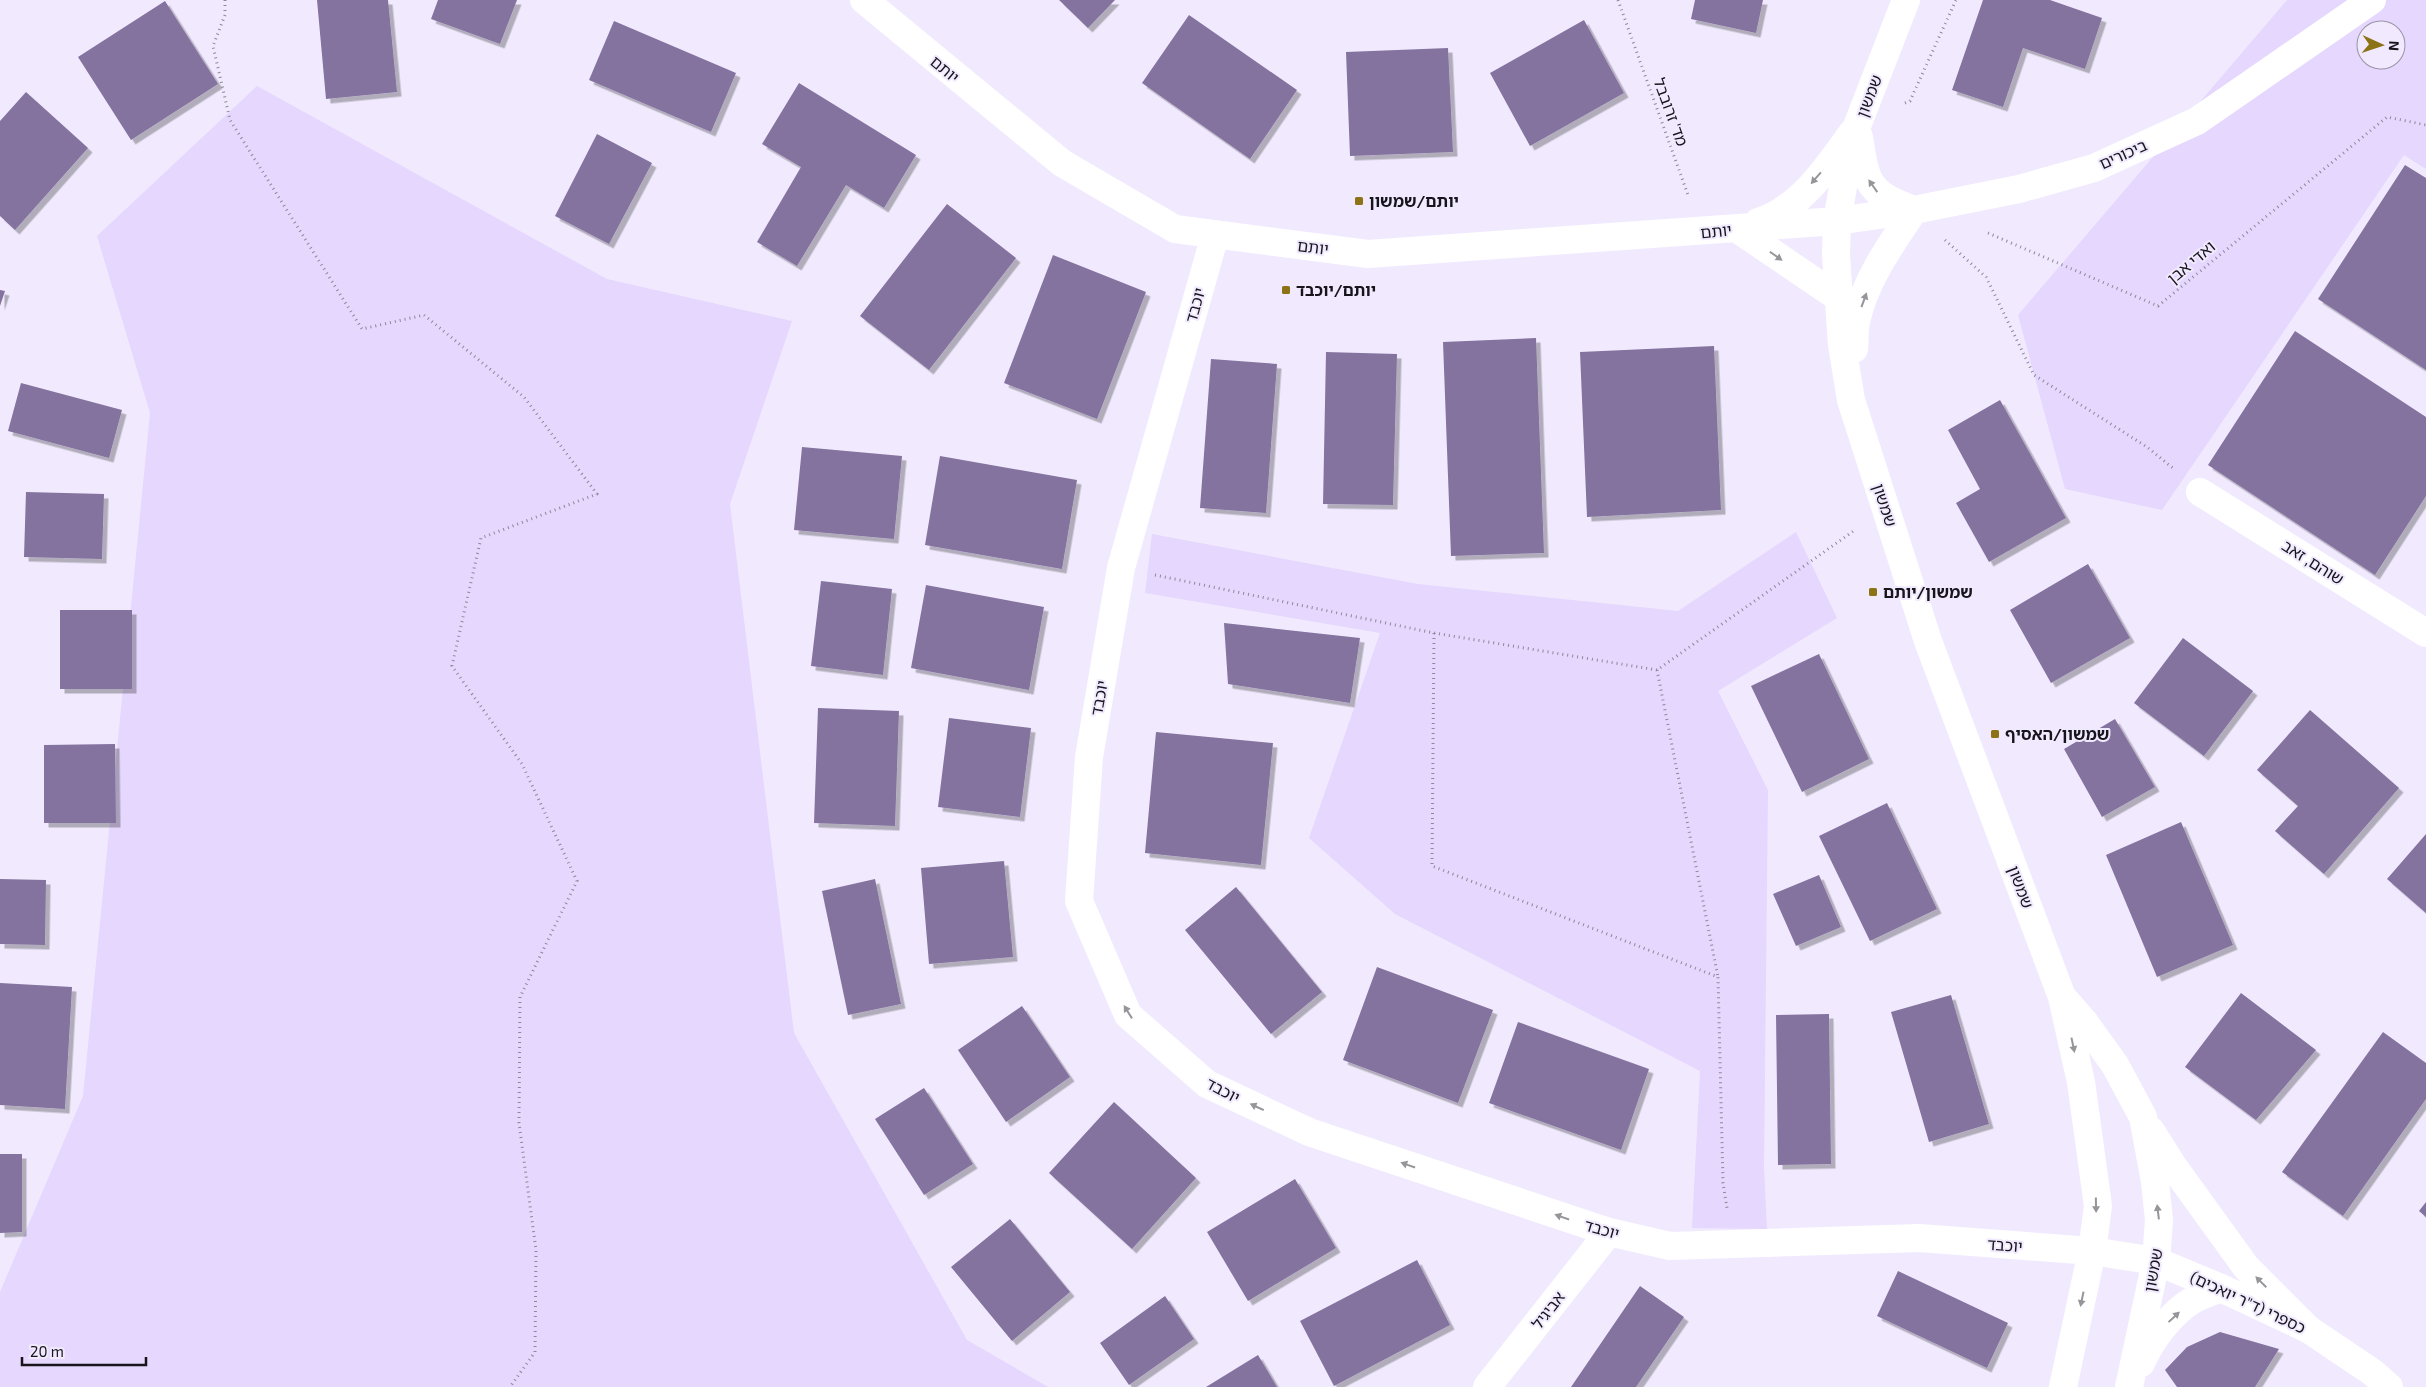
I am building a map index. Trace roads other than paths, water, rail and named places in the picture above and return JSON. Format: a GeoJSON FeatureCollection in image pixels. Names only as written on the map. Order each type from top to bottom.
{"type":"FeatureCollection","features":[{"type":"Feature","properties":{"kind":"street","name":"יותם"},"geometry":{"type":"LineString","coordinates":[[864,0],[1062,163],[1175,229],[1368,254],[1837,221]]}},
{"type":"Feature","properties":{"kind":"street","name":"שמשון"},"geometry":{"type":"LineString","coordinates":[[1906,0],[1857,126],[1837,221],[1836,255],[1842,345],[1851,400],[1928,641],[2062,997],[2081,1082],[2098,1206],[2092,1251],[2063,1387]]}},
{"type":"Feature","properties":{"kind":"street","name":"ביכורים"},"geometry":{"type":"LineString","coordinates":[[1837,221],[1914,210],[2019,189],[2094,168],[2197,121],[2372,0]]}},
{"type":"Feature","properties":{"kind":"street"},"geometry":{"type":"LineString","coordinates":[[1851,400],[1856,321],[1870,284],[1891,244],[1914,210],[1887,200],[1872,188],[1864,168],[1857,126]]}},
{"type":"Feature","properties":{"kind":"street"},"geometry":{"type":"LineString","coordinates":[[1736,228],[1776,216],[1795,202],[1836,156],[1857,126]]}},
{"type":"Feature","properties":{"kind":"street"},"geometry":{"type":"LineString","coordinates":[[1736,228],[1839,298]]}},
{"type":"Feature","properties":{"kind":"street","name":"יוכבד"},"geometry":{"type":"LineString","coordinates":[[1216,235],[1121,568],[1089,758],[1079,901],[1128,1015],[1207,1084],[1309,1132],[1609,1232],[1670,1246],[1919,1238],[2092,1251]]}},
{"type":"Feature","properties":{"kind":"street","name":"שוהם, זאב"},"geometry":{"type":"LineString","coordinates":[[2200,492],[2426,632]]}},
{"type":"Feature","properties":{"kind":"street","name":"שמשון"},"geometry":{"type":"LineString","coordinates":[[2062,997],[2085,1023],[2114,1065],[2143,1117],[2155,1182],[2160,1220],[2156,1260],[2130,1387]]}},
{"type":"Feature","properties":{"kind":"street"},"geometry":{"type":"LineString","coordinates":[[2143,1117],[2173,1166],[2246,1267],[2308,1329]]}},
{"type":"Feature","properties":{"kind":"street","name":"אביגיל"},"geometry":{"type":"LineString","coordinates":[[1487,1387],[1609,1232]]}},
{"type":"Feature","properties":{"kind":"street","name":"כספרי (ד\"ר יואכים)"},"geometry":{"type":"LineString","coordinates":[[2092,1251],[2156,1260],[2221,1288],[2308,1329],[2372,1372],[2389,1387]]}},
{"type":"Feature","properties":{"kind":"street"},"geometry":{"type":"LineString","coordinates":[[2130,1387],[2146,1351],[2169,1321],[2192,1300],[2221,1288]]}},
{"type":"Feature","properties":{"kind":"place","name":"יותם/שמשון"},"geometry":{"type":"Point","coordinates":[1359,201]}},
{"type":"Feature","properties":{"kind":"place","name":"יותם/יוכבד"},"geometry":{"type":"Point","coordinates":[1286,290]}},
{"type":"Feature","properties":{"kind":"place","name":"שמשון/יותם"},"geometry":{"type":"Point","coordinates":[1873,592]}},
{"type":"Feature","properties":{"kind":"place","name":"שמשון/האסיף"},"geometry":{"type":"Point","coordinates":[1995,734]}}]}
